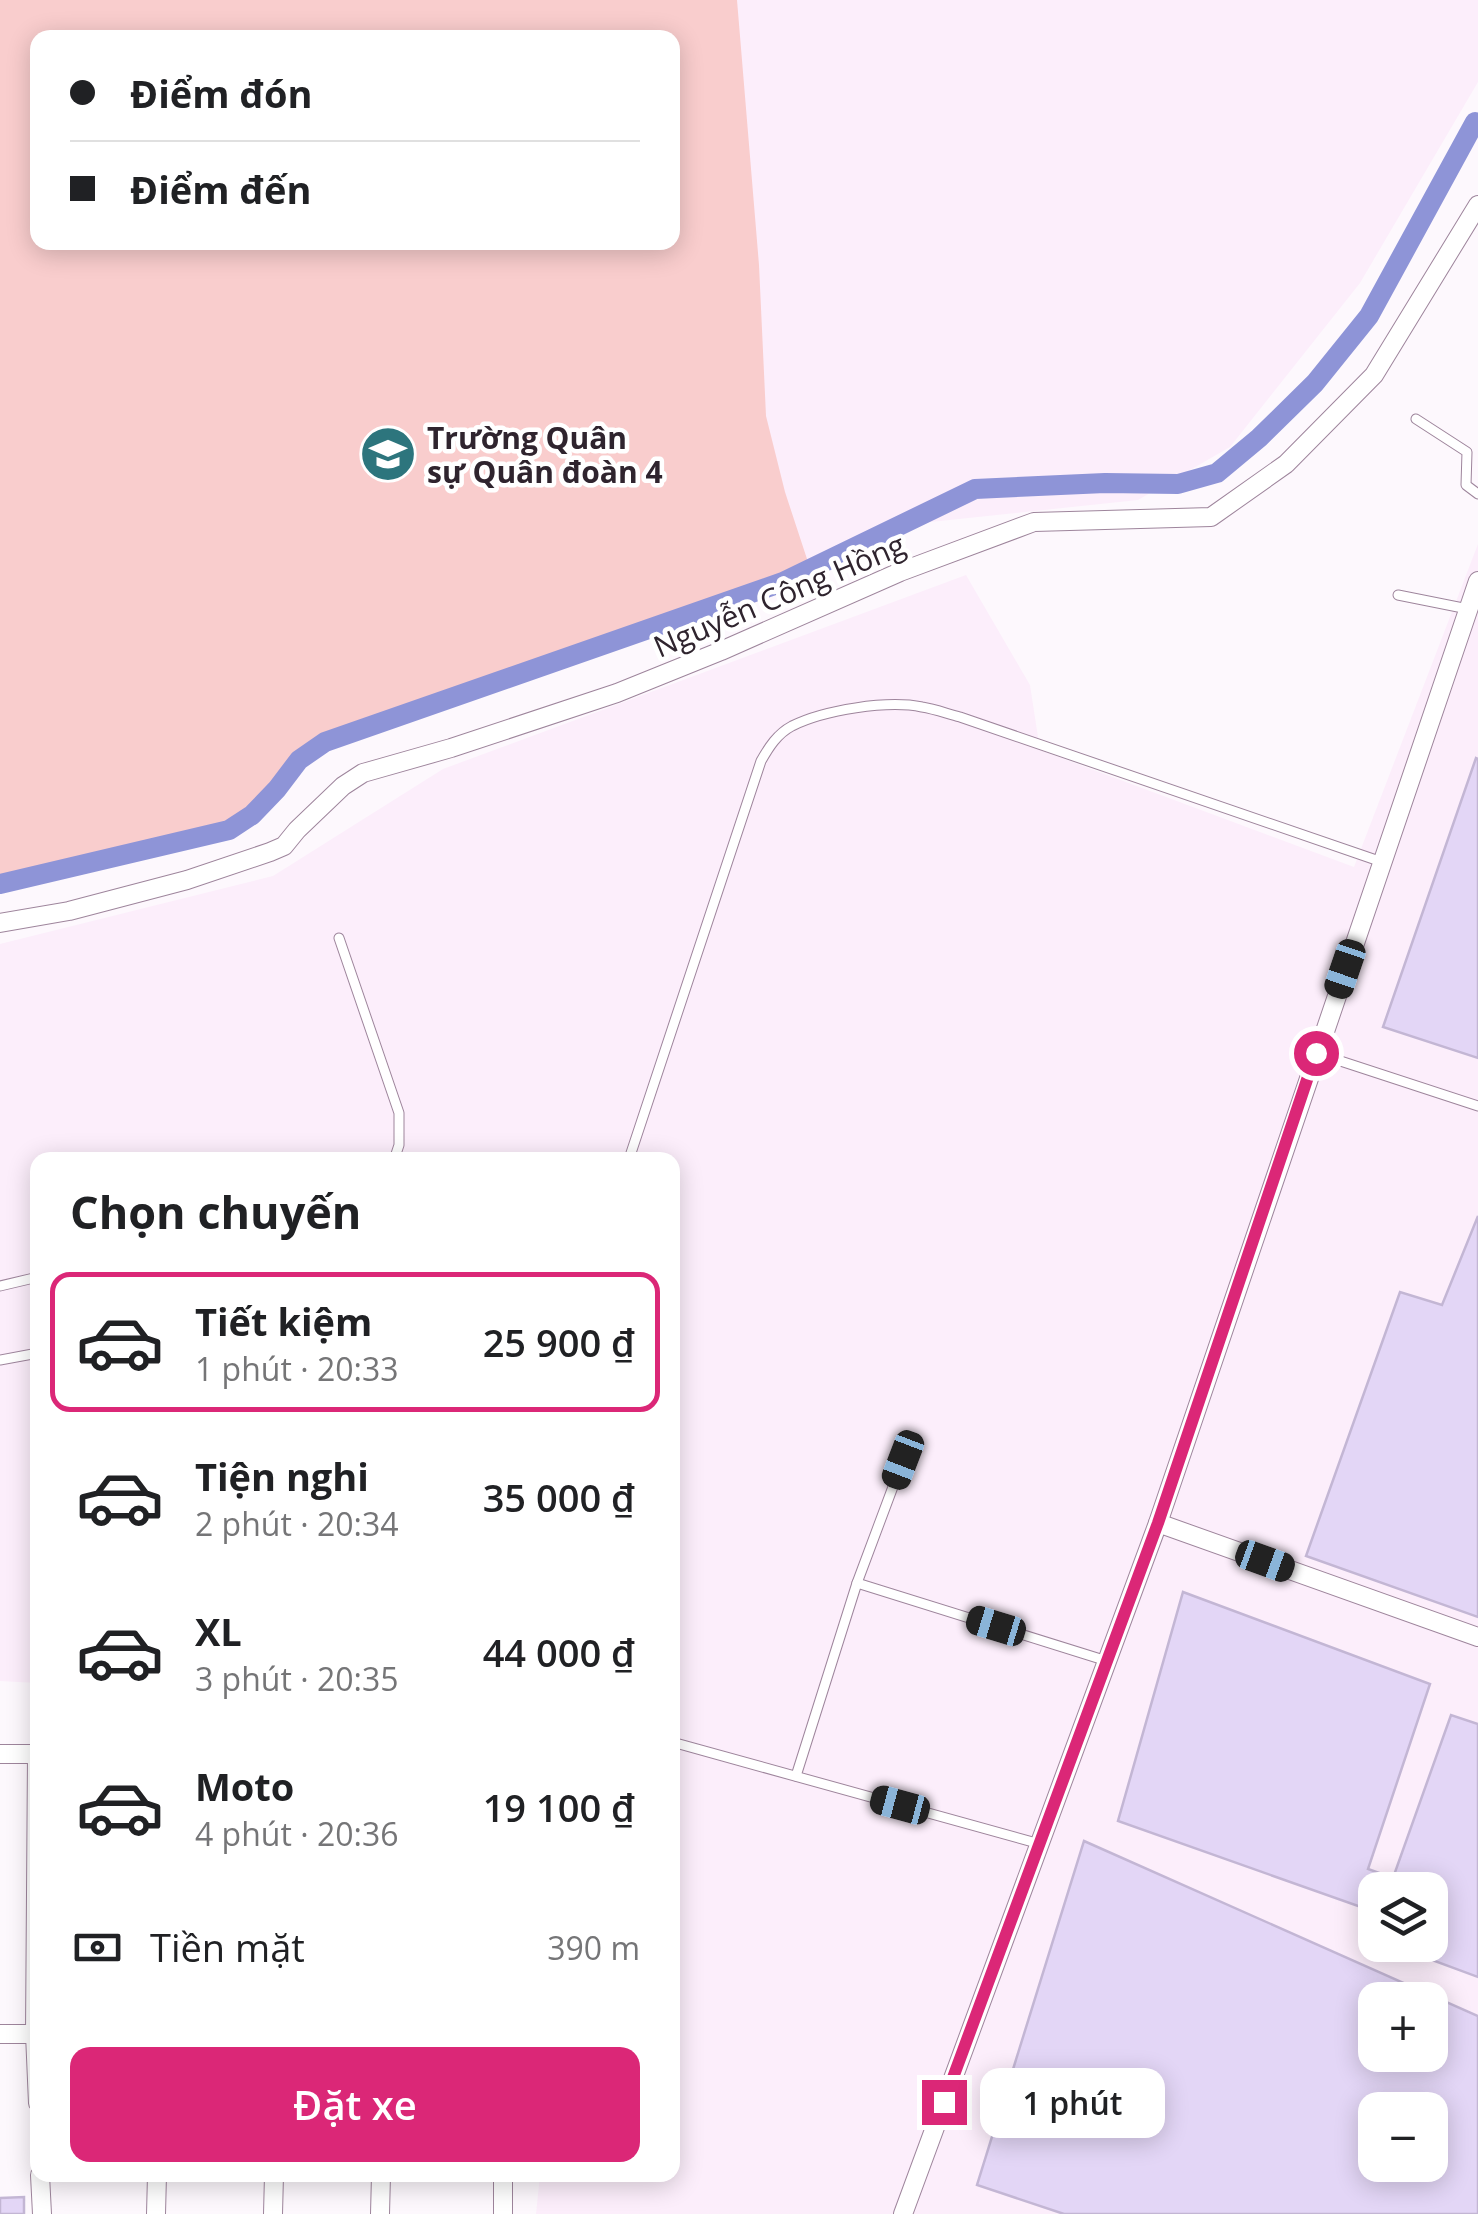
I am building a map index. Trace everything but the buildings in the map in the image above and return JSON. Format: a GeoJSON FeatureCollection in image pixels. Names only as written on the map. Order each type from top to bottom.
{"type":"FeatureCollection","features":[{"type":"Feature","properties":{"kind":"street","name":"Nguyễn Công Hồng"},"geometry":{"type":"LineString","coordinates":[[0,923],[187,880],[270,852],[284,846],[343,786],[363,773],[617,693],[900,572],[1034,522],[1211,517],[1286,464],[1374,376],[1478,205]]}},
{"type":"Feature","properties":{"kind":"street"},"geometry":{"type":"LineString","coordinates":[[905,2214],[1158,1523],[1478,581]]}},
{"type":"Feature","properties":{"kind":"street"},"geometry":{"type":"LineString","coordinates":[[1158,1523],[1478,1637]]}},
{"type":"Feature","properties":{"kind":"street"},"geometry":{"type":"LineString","coordinates":[[0,1754],[30,1754]]}},
{"type":"Feature","properties":{"kind":"street"},"geometry":{"type":"LineString","coordinates":[[0,2034],[30,2034]]}},
{"type":"Feature","properties":{"kind":"street"},"geometry":{"type":"LineString","coordinates":[[40,2182],[42,2214]]}},
{"type":"Feature","properties":{"kind":"street"},"geometry":{"type":"LineString","coordinates":[[156,2214],[157,2182]]}},
{"type":"Feature","properties":{"kind":"street"},"geometry":{"type":"LineString","coordinates":[[273,2214],[274,2182]]}},
{"type":"Feature","properties":{"kind":"street"},"geometry":{"type":"LineString","coordinates":[[380,2182],[380,2214]]}},
{"type":"Feature","properties":{"kind":"street"},"geometry":{"type":"LineString","coordinates":[[503,2182],[504,2214]]}},
{"type":"Feature","properties":{"kind":"lane"},"geometry":{"type":"LineString","coordinates":[[1416,419],[1467,452],[1466,485],[1478,494]]}},
{"type":"Feature","properties":{"kind":"lane"},"geometry":{"type":"LineString","coordinates":[[1398,595],[1468,608]]}},
{"type":"Feature","properties":{"kind":"lane"},"geometry":{"type":"LineString","coordinates":[[631,1152],[761,761],[770,744],[792,726],[834,712],[920,706],[1382,862]]}},
{"type":"Feature","properties":{"kind":"lane"},"geometry":{"type":"LineString","coordinates":[[339,938],[399,1113],[396,1152]]}},
{"type":"Feature","properties":{"kind":"lane"},"geometry":{"type":"LineString","coordinates":[[1316,1053],[1478,1106]]}},
{"type":"Feature","properties":{"kind":"lane"},"geometry":{"type":"LineString","coordinates":[[0,1286],[30,1278]]}},
{"type":"Feature","properties":{"kind":"lane"},"geometry":{"type":"LineString","coordinates":[[0,1360],[30,1354]]}},
{"type":"Feature","properties":{"kind":"lane"},"geometry":{"type":"LineString","coordinates":[[796,1776],[857,1583],[903,1460]]}},
{"type":"Feature","properties":{"kind":"lane"},"geometry":{"type":"LineString","coordinates":[[857,1583],[1107,1662]]}},
{"type":"Feature","properties":{"kind":"lane"},"geometry":{"type":"LineString","coordinates":[[680,1744],[1040,1844]]}},
{"type":"Feature","properties":{"kind":"shaded area"},"geometry":{"type":"Polygon","coordinates":[[[0,0],[1478,0],[1478,82],[1360,283],[1230,447],[1138,500],[874,528],[808,562],[671,618],[318,738],[285,762],[233,818],[184,835],[0,878],[0,0]]]}},
{"type":"Feature","properties":{"kind":"shaded area","name":"Trường Quân sự Quân đoàn 4"},"geometry":{"type":"Polygon","coordinates":[[[0,0],[737,0],[759,265],[766,416],[808,562],[671,618],[318,738],[294,756],[246,809],[213,828],[0,878],[0,0]]]}},
{"type":"Feature","properties":{"kind":"shaded area"},"geometry":{"type":"Polygon","coordinates":[[[1478,544],[1478,2214],[536,2214],[539,2182],[680,2182],[680,1152],[30,1152],[30,1683],[0,1681],[0,944],[273,876],[443,769],[966,575],[1030,685],[1040,750],[1354,867],[1478,544]]]}},
{"type":"Feature","properties":{"kind":"waterway"},"geometry":{"type":"LineString","coordinates":[[0,884],[229,830],[252,815],[299,760],[325,742],[783,582],[975,489],[1178,484],[1217,473],[1315,383],[1369,316],[1475,122]]}},
{"type":"Feature","properties":{"kind":"place","name":"Trường Quân sự Quân đoàn 4"},"geometry":{"type":"Point","coordinates":[388,454]}},
{"type":"Feature","properties":{"kind":"route"},"geometry":{"type":"LineString","coordinates":[[944,2102],[1158,1523],[1316,1053]]}}]}
